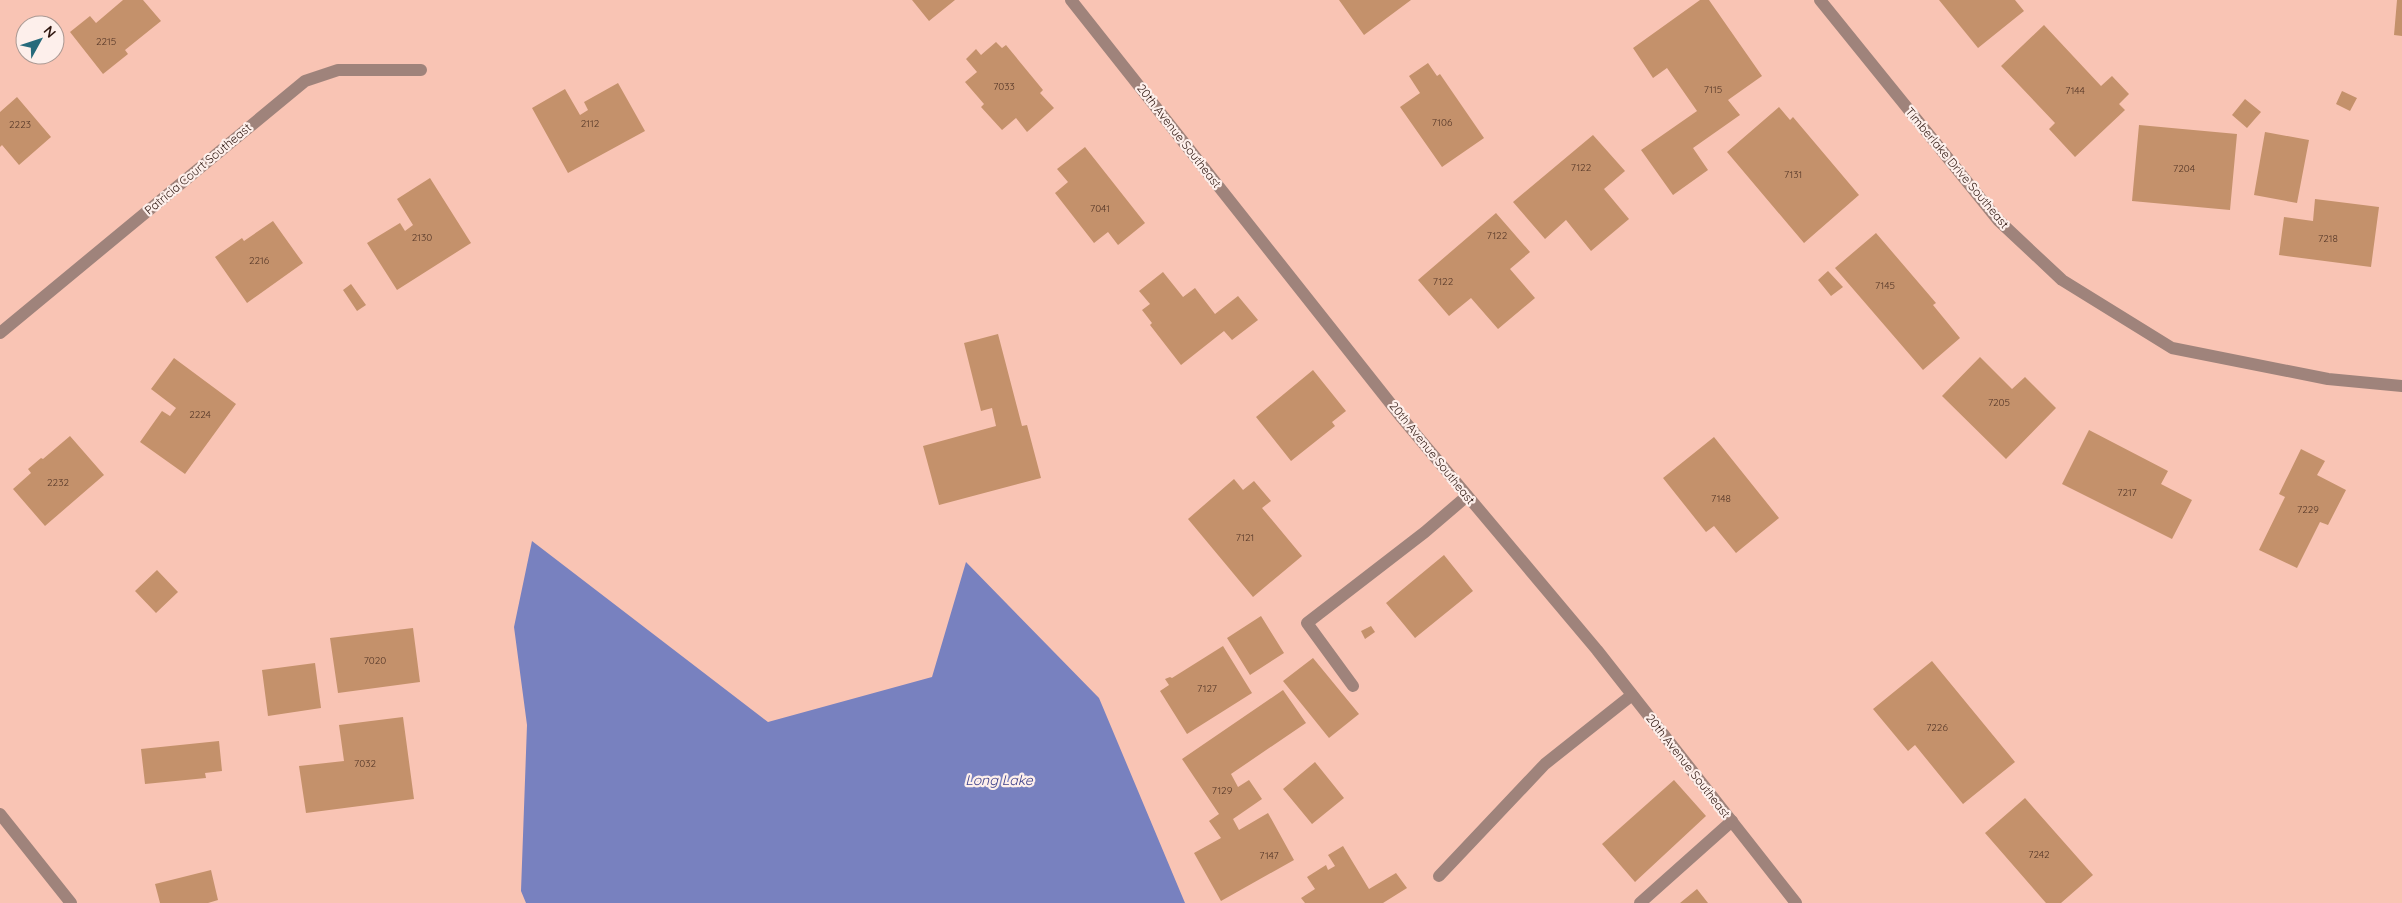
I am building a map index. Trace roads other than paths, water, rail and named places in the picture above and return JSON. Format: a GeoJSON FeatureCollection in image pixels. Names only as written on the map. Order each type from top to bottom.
{"type":"FeatureCollection","features":[{"type":"Feature","properties":{"kind":"street","name":"20th Avenue Southeast"},"geometry":{"type":"LineString","coordinates":[[1071,0],[1402,418],[1632,695],[1796,903]]}},
{"type":"Feature","properties":{"kind":"street","name":"Timberlake Drive Southeast"},"geometry":{"type":"LineString","coordinates":[[1820,0],[1998,220],[2062,280],[2172,348],[2328,380],[2402,386]]}},
{"type":"Feature","properties":{"kind":"street","name":"Patricia Court Southeast"},"geometry":{"type":"LineString","coordinates":[[0,333],[305,80],[338,70],[421,70]]}},
{"type":"Feature","properties":{"kind":"street"},"geometry":{"type":"LineString","coordinates":[[1353,686],[1308,624],[1467,496]]}},
{"type":"Feature","properties":{"kind":"street"},"geometry":{"type":"LineString","coordinates":[[1439,876],[1545,764],[1632,695]]}},
{"type":"Feature","properties":{"kind":"street"},"geometry":{"type":"LineString","coordinates":[[0,814],[72,903]]}},
{"type":"Feature","properties":{"kind":"street"},"geometry":{"type":"LineString","coordinates":[[1640,903],[1732,821]]}},
{"type":"Feature","properties":{"kind":"water","name":"Long Lake"},"geometry":{"type":"Polygon","coordinates":[[[532,541],[768,722],[932,677],[966,562],[1099,698],[1185,903],[526,903],[521,891],[527,725],[514,627],[532,541]]]}}]}
